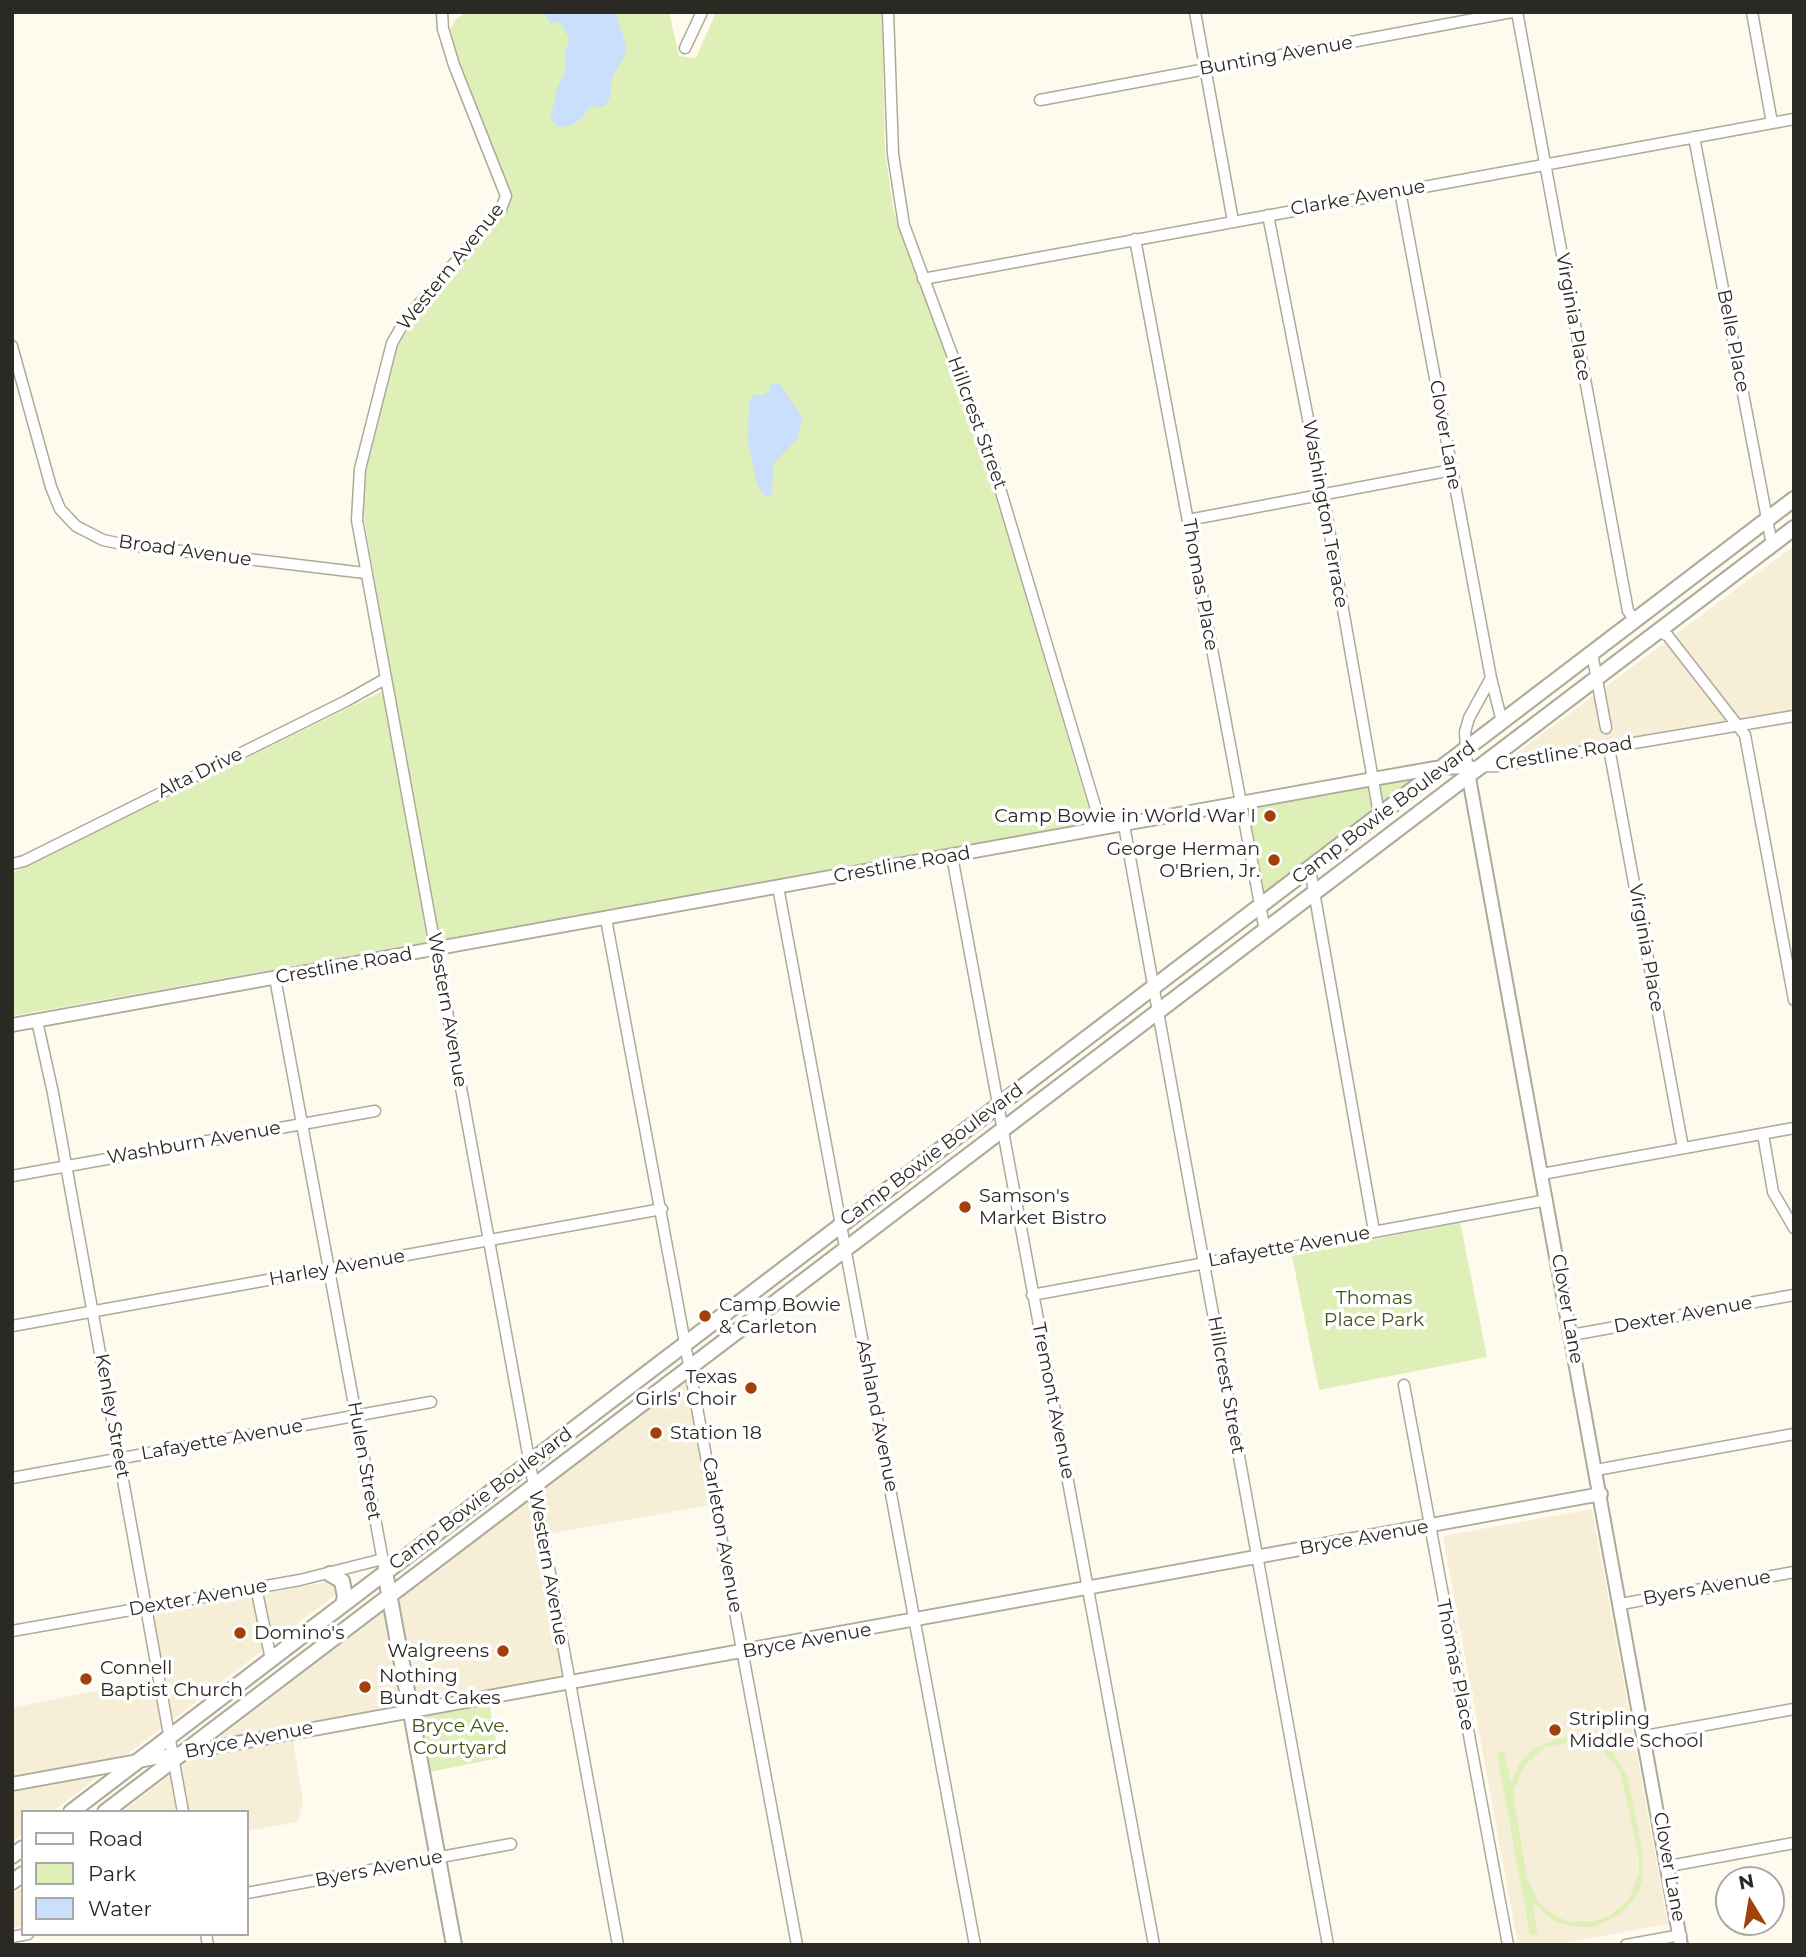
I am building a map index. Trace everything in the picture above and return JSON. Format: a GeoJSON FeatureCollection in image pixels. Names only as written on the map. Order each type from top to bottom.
{"type":"FeatureCollection","features":[{"type":"Feature","properties":{"kind":"main road","name":"Camp Bowie Boulevard"},"geometry":{"type":"LineString","coordinates":[[74,1810],[343,1604],[384,1566],[686,1343],[1794,499]]}},
{"type":"Feature","properties":{"kind":"main road","name":"Camp Bowie Boulevard"},"geometry":{"type":"LineString","coordinates":[[107,1810],[176,1755],[391,1596],[1265,931],[1472,770],[1794,528]]}},
{"type":"Feature","properties":{"kind":"main road"},"geometry":{"type":"LineString","coordinates":[[1635,620],[1658,631]]}},
{"type":"Feature","properties":{"kind":"main road"},"geometry":{"type":"LineString","coordinates":[[610,1400],[625,1418]]}},
{"type":"Feature","properties":{"kind":"main road","name":"Hulen Street"},"geometry":{"type":"LineString","coordinates":[[384,1566],[454,1945]]}},
{"type":"Feature","properties":{"kind":"main road"},"geometry":{"type":"LineString","coordinates":[[330,1574],[342,1581],[345,1589],[343,1604]]}},
{"type":"Feature","properties":{"kind":"street","name":"Western Avenue"},"geometry":{"type":"LineString","coordinates":[[442,12],[454,65],[505,187],[505,202],[406,319],[392,343],[360,469],[357,520],[618,1945]]}},
{"type":"Feature","properties":{"kind":"street"},"geometry":{"type":"LineString","coordinates":[[685,48],[702,12]]}},
{"type":"Feature","properties":{"kind":"street","name":"Hillcrest Street"},"geometry":{"type":"LineString","coordinates":[[888,12],[893,154],[904,225],[993,465],[1102,829]]}},
{"type":"Feature","properties":{"kind":"street"},"geometry":{"type":"LineString","coordinates":[[1195,12],[1233,221]]}},
{"type":"Feature","properties":{"kind":"street","name":"Bunting Avenue"},"geometry":{"type":"LineString","coordinates":[[1040,100],[1514,12]]}},
{"type":"Feature","properties":{"kind":"street","name":"Virginia Place"},"geometry":{"type":"LineString","coordinates":[[1514,12],[1628,611],[1635,620]]}},
{"type":"Feature","properties":{"kind":"street"},"geometry":{"type":"LineString","coordinates":[[1752,12],[1772,123]]}},
{"type":"Feature","properties":{"kind":"street","name":"Clarke Avenue"},"geometry":{"type":"LineString","coordinates":[[923,279],[1794,119]]}},
{"type":"Feature","properties":{"kind":"street","name":"Belle Place"},"geometry":{"type":"LineString","coordinates":[[1694,137],[1772,545]]}},
{"type":"Feature","properties":{"kind":"street","name":"Clover Lane"},"geometry":{"type":"LineString","coordinates":[[1400,191],[1491,678],[1502,722]]}},
{"type":"Feature","properties":{"kind":"street","name":"Washington Terrace"},"geometry":{"type":"LineString","coordinates":[[1268,215],[1379,814]]}},
{"type":"Feature","properties":{"kind":"street","name":"Thomas Place"},"geometry":{"type":"LineString","coordinates":[[1135,239],[1265,931]]}},
{"type":"Feature","properties":{"kind":"street","name":"Broad Avenue"},"geometry":{"type":"LineString","coordinates":[[12,346],[51,487],[60,509],[76,526],[103,540],[122,544],[365,573]]}},
{"type":"Feature","properties":{"kind":"street"},"geometry":{"type":"LineString","coordinates":[[1188,520],[1452,470]]}},
{"type":"Feature","properties":{"kind":"street"},"geometry":{"type":"LineString","coordinates":[[1658,631],[1668,636],[1745,735],[1794,1000]]}},
{"type":"Feature","properties":{"kind":"street"},"geometry":{"type":"LineString","coordinates":[[1592,653],[1606,729]]}},
{"type":"Feature","properties":{"kind":"street","name":"Clover Lane"},"geometry":{"type":"LineString","coordinates":[[1491,678],[1469,718],[1465,751],[1472,770],[1542,1174],[1681,1940]]}},
{"type":"Feature","properties":{"kind":"street","name":"Alta Drive"},"geometry":{"type":"LineString","coordinates":[[12,864],[24,861],[385,679]]}},
{"type":"Feature","properties":{"kind":"street","name":"Crestline Road"},"geometry":{"type":"LineString","coordinates":[[12,1025],[1373,779],[1442,768],[1472,770],[1794,716]]}},
{"type":"Feature","properties":{"kind":"street","name":"Virginia Place"},"geometry":{"type":"LineString","coordinates":[[1609,748],[1683,1148]]}},
{"type":"Feature","properties":{"kind":"street","name":"Hillcrest Street"},"geometry":{"type":"LineString","coordinates":[[1124,825],[1328,1945]]}},
{"type":"Feature","properties":{"kind":"street","name":"Tremont Avenue"},"geometry":{"type":"LineString","coordinates":[[952,856],[1154,1945]]}},
{"type":"Feature","properties":{"kind":"street"},"geometry":{"type":"LineString","coordinates":[[1310,869],[1374,1231]]}},
{"type":"Feature","properties":{"kind":"street","name":"Ashland Avenue"},"geometry":{"type":"LineString","coordinates":[[778,887],[975,1945]]}},
{"type":"Feature","properties":{"kind":"street","name":"Carleton Avenue"},"geometry":{"type":"LineString","coordinates":[[606,919],[797,1945]]}},
{"type":"Feature","properties":{"kind":"street","name":"Hulen Street"},"geometry":{"type":"LineString","coordinates":[[275,978],[384,1566]]}},
{"type":"Feature","properties":{"kind":"street","name":"Kenley Street"},"geometry":{"type":"LineString","coordinates":[[37,1021],[120,1458],[145,1607],[176,1755],[183,1810]]}},
{"type":"Feature","properties":{"kind":"street","name":"Washburn Avenue"},"geometry":{"type":"LineString","coordinates":[[12,1175],[375,1111]]}},
{"type":"Feature","properties":{"kind":"street"},"geometry":{"type":"LineString","coordinates":[[1542,1174],[1794,1128]]}},
{"type":"Feature","properties":{"kind":"street"},"geometry":{"type":"LineString","coordinates":[[1763,1134],[1773,1192],[1794,1228]]}},
{"type":"Feature","properties":{"kind":"street","name":"Lafayette Avenue"},"geometry":{"type":"LineString","coordinates":[[1032,1295],[1547,1200]]}},
{"type":"Feature","properties":{"kind":"street","name":"Harley Avenue"},"geometry":{"type":"LineString","coordinates":[[12,1326],[662,1209]]}},
{"type":"Feature","properties":{"kind":"street","name":"Dexter Avenue"},"geometry":{"type":"LineString","coordinates":[[1572,1335],[1794,1295]]}},
{"type":"Feature","properties":{"kind":"street","name":"Thomas Place"},"geometry":{"type":"LineString","coordinates":[[1404,1385],[1508,1945]]}},
{"type":"Feature","properties":{"kind":"street","name":"Lafayette Avenue"},"geometry":{"type":"LineString","coordinates":[[12,1478],[431,1402]]}},
{"type":"Feature","properties":{"kind":"street"},"geometry":{"type":"LineString","coordinates":[[1596,1470],[1794,1434]]}},
{"type":"Feature","properties":{"kind":"street","name":"Bryce Avenue"},"geometry":{"type":"LineString","coordinates":[[12,1784],[412,1710],[743,1653],[1601,1494]]}},
{"type":"Feature","properties":{"kind":"street","name":"Dexter Avenue"},"geometry":{"type":"LineString","coordinates":[[12,1631],[384,1566]]}},
{"type":"Feature","properties":{"kind":"street","name":"Byers Avenue"},"geometry":{"type":"LineString","coordinates":[[1621,1604],[1794,1572]]}},
{"type":"Feature","properties":{"kind":"street"},"geometry":{"type":"LineString","coordinates":[[256,1587],[271,1660]]}},
{"type":"Feature","properties":{"kind":"street"},"geometry":{"type":"LineString","coordinates":[[1645,1736],[1794,1709]]}},
{"type":"Feature","properties":{"kind":"street"},"geometry":{"type":"LineString","coordinates":[[1669,1866],[1794,1843]]}},
{"type":"Feature","properties":{"kind":"street","name":"Byers Avenue"},"geometry":{"type":"LineString","coordinates":[[248,1893],[511,1844]]}},
{"type":"Feature","properties":{"kind":"street"},"geometry":{"type":"LineString","coordinates":[[1626,1945],[1681,1940]]}},
{"type":"Feature","properties":{"kind":"shaded area"},"geometry":{"type":"Polygon","coordinates":[[[1794,546],[1794,710],[1520,757],[1514,755],[1794,546]]]}},
{"type":"Feature","properties":{"kind":"shaded area"},"geometry":{"type":"Polygon","coordinates":[[[692,1376],[716,1504],[543,1535],[569,1684],[293,1741],[303,1801],[298,1822],[248,1831],[248,1810],[125,1810],[692,1376]]]}},
{"type":"Feature","properties":{"kind":"shaded area","name":"Stripling Middle School"},"geometry":{"type":"Polygon","coordinates":[[[1592,1509],[1668,1924],[1553,1945],[1518,1945],[1443,1536],[1592,1509]]]}},
{"type":"Feature","properties":{"kind":"shaded area"},"geometry":{"type":"Polygon","coordinates":[[[334,1581],[340,1591],[55,1810],[21,1810],[21,1835],[12,1842],[12,1708],[163,1677],[153,1614],[334,1581]]]}},
{"type":"Feature","properties":{"kind":"shaded area"},"geometry":{"type":"Polygon","coordinates":[[[21,1888],[21,1926],[12,1928],[12,1895],[21,1888]]]}},
{"type":"Feature","properties":{"kind":"green space"},"geometry":{"type":"Polygon","coordinates":[[[467,12],[669,12],[679,56],[696,58],[716,12],[882,12],[885,153],[894,212],[988,468],[1093,823],[12,1016],[12,873],[393,686],[363,512],[366,471],[395,349],[414,320],[504,212],[511,198],[506,179],[460,66],[450,29],[456,19],[467,12]]]}},
{"type":"Feature","properties":{"kind":"green space"},"geometry":{"type":"Polygon","coordinates":[[[1417,778],[1262,895],[1247,808],[1417,778]]]}},
{"type":"Feature","properties":{"kind":"green space","name":"Thomas Place Park"},"geometry":{"type":"Polygon","coordinates":[[[1460,1222],[1487,1357],[1319,1390],[1292,1256],[1460,1222]]]}},
{"type":"Feature","properties":{"kind":"green space","name":"Bryce Ave. Courtyard"},"geometry":{"type":"Polygon","coordinates":[[[489,1702],[499,1758],[430,1772],[421,1716],[489,1702]]]}},
{"type":"Feature","properties":{"kind":"green space"},"geometry":{"type":"Polygon","coordinates":[[[1579,1737],[1597,1743],[1613,1753],[1628,1778],[1643,1855],[1642,1884],[1633,1901],[1620,1915],[1594,1927],[1575,1927],[1556,1922],[1532,1902],[1538,1934],[1530,1935],[1497,1753],[1504,1751],[1511,1783],[1520,1763],[1533,1749],[1559,1738],[1579,1737]],[[1569,1742],[1544,1748],[1524,1766],[1514,1790],[1527,1877],[1538,1901],[1551,1913],[1566,1921],[1593,1922],[1610,1916],[1629,1899],[1639,1874],[1639,1856],[1620,1771],[1603,1751],[1587,1744],[1569,1742]]]}},
{"type":"Feature","properties":{"kind":"water"},"geometry":{"type":"Polygon","coordinates":[[[543,12],[615,12],[626,44],[626,54],[612,78],[610,97],[606,105],[597,108],[591,105],[581,119],[569,126],[559,127],[552,122],[551,116],[557,88],[565,73],[565,50],[570,40],[560,22],[551,24],[543,12]]]}},
{"type":"Feature","properties":{"kind":"water"},"geometry":{"type":"Polygon","coordinates":[[[779,383],[802,417],[797,439],[773,464],[772,494],[766,498],[757,484],[748,442],[749,402],[753,395],[763,395],[769,391],[771,384],[779,383]]]}},
{"type":"Feature","properties":{"kind":"place","name":"Camp Bowie in World War I"},"geometry":{"type":"Point","coordinates":[1270,816]}},
{"type":"Feature","properties":{"kind":"place","name":"George Herman O'Brien, Jr."},"geometry":{"type":"Point","coordinates":[1274,860]}},
{"type":"Feature","properties":{"kind":"place","name":"Samson's Market Bistro"},"geometry":{"type":"Point","coordinates":[965,1207]}},
{"type":"Feature","properties":{"kind":"place","name":"Camp Bowie & Carleton"},"geometry":{"type":"Point","coordinates":[705,1316]}},
{"type":"Feature","properties":{"kind":"place","name":"Texas Girls' Choir"},"geometry":{"type":"Point","coordinates":[751,1388]}},
{"type":"Feature","properties":{"kind":"place","name":"Station 18"},"geometry":{"type":"Point","coordinates":[656,1433]}},
{"type":"Feature","properties":{"kind":"place","name":"Domino's"},"geometry":{"type":"Point","coordinates":[240,1633]}},
{"type":"Feature","properties":{"kind":"place","name":"Walgreens"},"geometry":{"type":"Point","coordinates":[503,1651]}},
{"type":"Feature","properties":{"kind":"place","name":"Connell Baptist Church"},"geometry":{"type":"Point","coordinates":[86,1679]}},
{"type":"Feature","properties":{"kind":"place","name":"Nothing Bundt Cakes"},"geometry":{"type":"Point","coordinates":[365,1687]}},
{"type":"Feature","properties":{"kind":"place","name":"Stripling Middle School"},"geometry":{"type":"Point","coordinates":[1555,1730]}}]}
